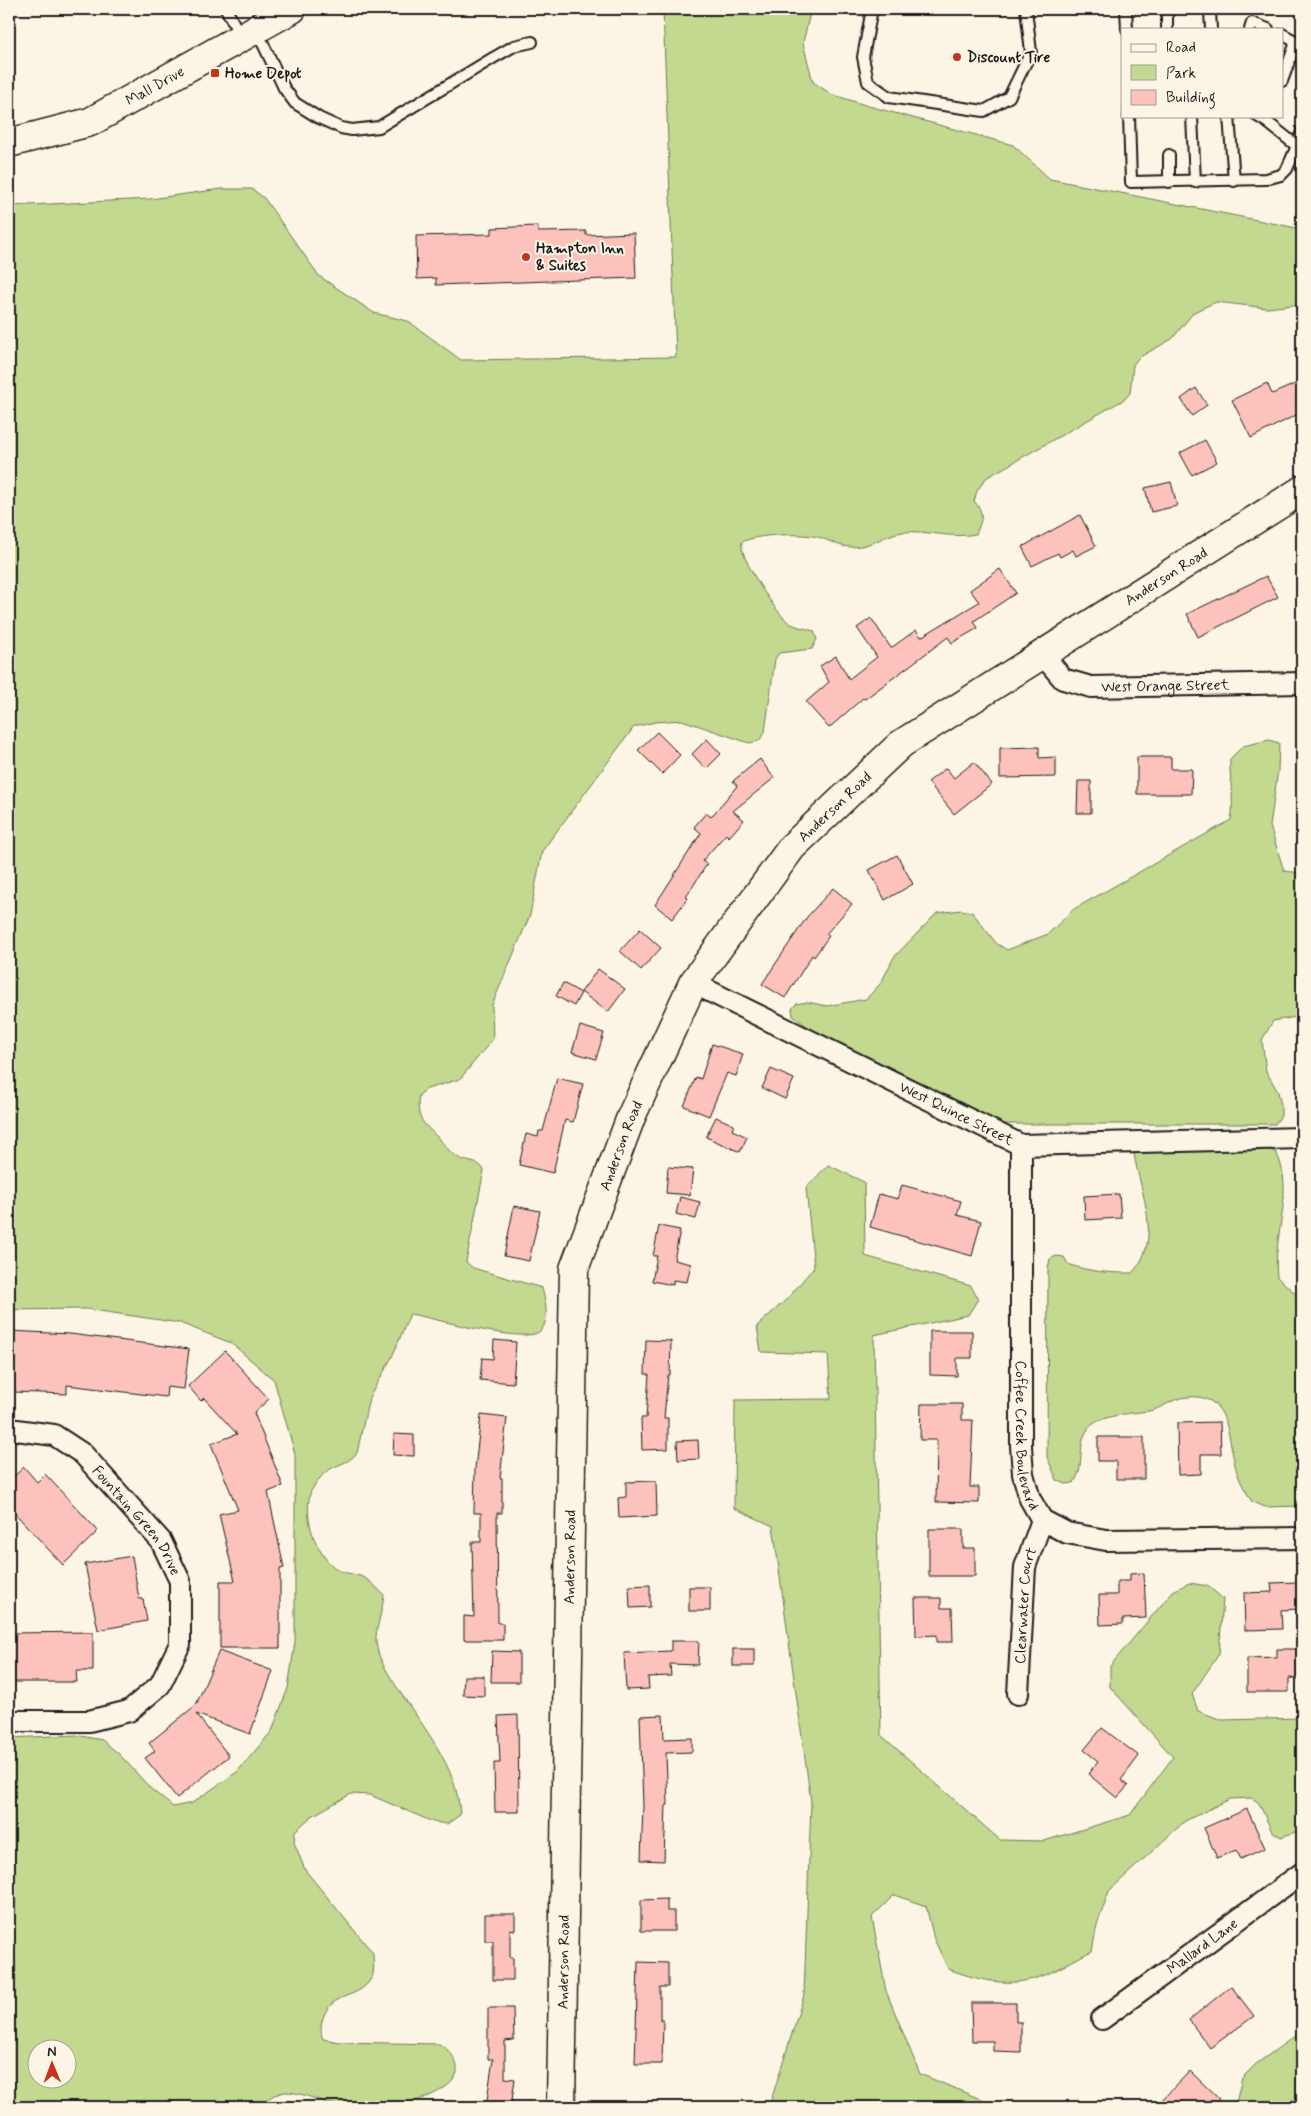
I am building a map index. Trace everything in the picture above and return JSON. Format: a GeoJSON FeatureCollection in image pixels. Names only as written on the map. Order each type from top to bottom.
{"type":"FeatureCollection","features":[{"type":"Feature","properties":{"kind":"street","name":"Mall Drive"},"geometry":{"type":"LineString","coordinates":[[9,143],[90,122],[292,9]]}},
{"type":"Feature","properties":{"kind":"street","name":"Anderson Road"},"geometry":{"type":"LineString","coordinates":[[561,2107],[574,1269],[630,1117],[693,984],[792,847],[901,744],[1302,490]]}},
{"type":"Feature","properties":{"kind":"street","name":"West Orange Street"},"geometry":{"type":"LineString","coordinates":[[1042,654],[1063,679],[1091,687],[1302,683]]}},
{"type":"Feature","properties":{"kind":"street","name":"West Quince Street"},"geometry":{"type":"LineString","coordinates":[[693,984],[1021,1145],[1302,1138]]}},
{"type":"Feature","properties":{"kind":"street","name":"Coffee Creek Boulevard"},"geometry":{"type":"LineString","coordinates":[[1021,1145],[1021,1446],[1025,1482],[1030,1499],[1042,1520],[1067,1534],[1106,1540],[1302,1538]]}},
{"type":"Feature","properties":{"kind":"street","name":"Fountain Green Drive"},"geometry":{"type":"LineString","coordinates":[[9,1429],[54,1435],[83,1454],[161,1541],[180,1581],[180,1644],[160,1685],[129,1711],[90,1721],[9,1721]]}},
{"type":"Feature","properties":{"kind":"street","name":"Clearwater Court"},"geometry":{"type":"LineString","coordinates":[[1018,1694],[1025,1567],[1042,1520]]}},
{"type":"Feature","properties":{"kind":"street","name":"Mallard Lane"},"geometry":{"type":"LineString","coordinates":[[1102,2020],[1302,1873]]}},
{"type":"Feature","properties":{"kind":"lane"},"geometry":{"type":"LineString","coordinates":[[226,9],[249,34],[295,103],[319,118],[341,128],[352,130],[379,127],[514,46],[532,42]]}},
{"type":"Feature","properties":{"kind":"lane"},"geometry":{"type":"LineString","coordinates":[[872,9],[863,57],[868,82],[889,97],[984,111],[1009,97],[1030,52],[1026,9]]}},
{"type":"Feature","properties":{"kind":"lane"},"geometry":{"type":"LineString","coordinates":[[1126,9],[1127,28]]}},
{"type":"Feature","properties":{"kind":"lane"},"geometry":{"type":"LineString","coordinates":[[1167,9],[1167,28]]}},
{"type":"Feature","properties":{"kind":"lane"},"geometry":{"type":"LineString","coordinates":[[1208,9],[1210,12],[1211,28]]}},
{"type":"Feature","properties":{"kind":"lane"},"geometry":{"type":"LineString","coordinates":[[1250,28],[1252,23],[1265,28]]}},
{"type":"Feature","properties":{"kind":"lane"},"geometry":{"type":"LineString","coordinates":[[1284,35],[1293,40],[1295,45],[1284,76]]}},
{"type":"Feature","properties":{"kind":"lane"},"geometry":{"type":"LineString","coordinates":[[1129,118],[1131,182],[1234,181],[1266,179],[1281,175],[1300,148],[1302,131]]}},
{"type":"Feature","properties":{"kind":"lane"},"geometry":{"type":"LineString","coordinates":[[1192,118],[1195,182]]}},
{"type":"Feature","properties":{"kind":"lane"},"geometry":{"type":"LineString","coordinates":[[1229,118],[1234,181]]}},
{"type":"Feature","properties":{"kind":"lane"},"geometry":{"type":"LineString","coordinates":[[1268,119],[1300,148]]}},
{"type":"Feature","properties":{"kind":"lane"},"geometry":{"type":"LineString","coordinates":[[1169,154],[1169,182]]}},
{"type":"Feature","properties":{"kind":"green space"},"geometry":{"type":"Polygon","coordinates":[[[663,9],[811,9],[803,43],[813,82],[831,94],[1013,145],[1050,179],[1302,229],[1302,304],[1267,308],[1216,302],[1194,312],[1172,339],[1138,358],[1133,365],[1130,393],[1125,399],[986,478],[977,491],[974,501],[981,513],[980,525],[976,534],[958,536],[903,532],[865,545],[851,547],[838,545],[818,537],[801,535],[758,537],[742,542],[742,549],[752,572],[769,599],[791,624],[814,631],[817,639],[812,649],[779,653],[775,659],[765,732],[759,741],[749,743],[682,720],[655,722],[634,727],[542,851],[530,915],[492,1005],[493,1039],[460,1079],[427,1089],[419,1095],[420,1117],[426,1126],[455,1155],[477,1164],[484,1170],[466,1262],[473,1268],[542,1288],[546,1305],[545,1323],[539,1332],[530,1335],[515,1335],[497,1333],[410,1314],[392,1357],[369,1398],[357,1453],[324,1473],[310,1494],[310,1524],[322,1553],[335,1568],[365,1578],[384,1595],[376,1636],[381,1660],[438,1748],[453,1780],[458,1797],[460,1815],[447,1824],[433,1822],[370,1795],[351,1794],[312,1816],[295,1831],[294,1842],[305,1870],[373,1953],[373,1972],[368,1983],[329,2006],[321,2025],[323,2039],[340,2042],[439,2044],[449,2051],[456,2063],[456,2075],[451,2083],[420,2100],[398,2106],[379,2108],[344,2107],[291,2092],[270,2097],[259,2107],[9,2107],[9,1738],[76,1735],[102,1740],[119,1754],[151,1789],[173,1807],[192,1803],[237,1772],[272,1731],[288,1688],[295,1642],[295,1454],[274,1380],[231,1343],[180,1323],[86,1309],[9,1310],[9,206],[150,199],[221,189],[252,189],[264,198],[319,276],[374,313],[408,321],[461,360],[676,357],[663,9]]]}},
{"type":"Feature","properties":{"kind":"green space"},"geometry":{"type":"Polygon","coordinates":[[[1269,740],[1279,743],[1278,770],[1270,826],[1284,871],[1302,873],[1302,1016],[1273,1021],[1262,1040],[1266,1071],[1278,1092],[1281,1105],[1281,1116],[1275,1124],[995,1124],[920,1082],[811,1029],[793,1016],[792,1009],[796,1004],[807,1002],[827,1006],[866,999],[881,983],[894,957],[937,913],[961,910],[972,912],[996,943],[1007,950],[1048,934],[1074,909],[1231,820],[1230,759],[1243,746],[1269,740]]]}},
{"type":"Feature","properties":{"kind":"green space"},"geometry":{"type":"Polygon","coordinates":[[[1259,1147],[1276,1152],[1282,1167],[1284,1198],[1276,1261],[1277,1277],[1302,1299],[1302,1506],[1265,1507],[1252,1502],[1238,1475],[1225,1420],[1219,1409],[1211,1401],[1198,1397],[1181,1398],[1153,1410],[1107,1418],[1093,1424],[1084,1435],[1077,1477],[1073,1483],[1066,1484],[1057,1480],[1047,1457],[1048,1268],[1050,1259],[1056,1256],[1064,1257],[1068,1264],[1084,1269],[1132,1273],[1142,1260],[1147,1246],[1148,1231],[1147,1215],[1134,1154],[1138,1151],[1259,1147]]]}},
{"type":"Feature","properties":{"kind":"green space"},"geometry":{"type":"Polygon","coordinates":[[[828,1165],[864,1182],[865,1256],[971,1286],[978,1299],[968,1315],[874,1335],[881,1735],[1000,1840],[1044,1841],[1130,1815],[1173,1757],[1110,1687],[1110,1666],[1173,1591],[1189,1583],[1208,1586],[1223,1599],[1219,1654],[1192,1694],[1198,1711],[1222,1720],[1302,1718],[1302,1823],[1298,1831],[1281,1837],[1272,1832],[1259,1803],[1252,1798],[1230,1799],[1185,1821],[1109,1891],[1097,1925],[1092,1951],[1045,1975],[1028,1980],[1005,1982],[982,1979],[948,1969],[934,1939],[926,1906],[894,1895],[872,1917],[886,1991],[920,2074],[1000,2107],[769,2107],[804,1995],[811,1802],[773,1526],[734,1508],[735,1400],[831,1399],[828,1354],[761,1352],[757,1326],[788,1298],[814,1267],[806,1188],[828,1165]]]}},
{"type":"Feature","properties":{"kind":"green space"},"geometry":{"type":"Polygon","coordinates":[[[1302,2031],[1302,2107],[1235,2107],[1242,2078],[1256,2064],[1302,2031]]]}},
{"type":"Feature","properties":{"kind":"building","name":"Hampton Inn & Suites"},"geometry":{"type":"Polygon","coordinates":[[[537,226],[538,232],[586,231],[586,235],[634,233],[636,278],[436,285],[436,278],[417,279],[416,236],[492,234],[492,228],[537,226]]]}},
{"type":"Feature","properties":{"kind":"building"},"geometry":{"type":"Polygon","coordinates":[[[1302,381],[1302,412],[1251,438],[1232,400],[1267,383],[1272,394],[1302,381]]]}},
{"type":"Feature","properties":{"kind":"building"},"geometry":{"type":"Polygon","coordinates":[[[1196,388],[1207,405],[1192,416],[1181,399],[1196,388]]]}},
{"type":"Feature","properties":{"kind":"building"},"geometry":{"type":"Polygon","coordinates":[[[1205,440],[1217,462],[1192,475],[1180,453],[1205,440]]]}},
{"type":"Feature","properties":{"kind":"building"},"geometry":{"type":"Polygon","coordinates":[[[1171,482],[1177,506],[1151,512],[1145,488],[1171,482]]]}},
{"type":"Feature","properties":{"kind":"building"},"geometry":{"type":"Polygon","coordinates":[[[1080,515],[1096,546],[1076,556],[1073,550],[1060,557],[1058,553],[1032,566],[1022,547],[1080,515]]]}},
{"type":"Feature","properties":{"kind":"building"},"geometry":{"type":"Polygon","coordinates":[[[1000,569],[1016,593],[974,621],[978,628],[952,643],[948,637],[865,699],[863,698],[829,728],[806,702],[829,682],[820,666],[836,656],[849,679],[877,657],[857,628],[871,618],[891,648],[916,630],[921,637],[979,602],[970,590],[1000,569]]]}},
{"type":"Feature","properties":{"kind":"building"},"geometry":{"type":"Polygon","coordinates":[[[1266,576],[1278,597],[1198,637],[1187,614],[1266,576]]]}},
{"type":"Feature","properties":{"kind":"building"},"geometry":{"type":"Polygon","coordinates":[[[657,732],[680,755],[662,774],[638,750],[657,732]]]}},
{"type":"Feature","properties":{"kind":"building"},"geometry":{"type":"Polygon","coordinates":[[[707,739],[721,754],[706,769],[692,754],[707,739]]]}},
{"type":"Feature","properties":{"kind":"building"},"geometry":{"type":"Polygon","coordinates":[[[1039,747],[1039,758],[1056,757],[1056,777],[1000,778],[1000,748],[1039,747]]]}},
{"type":"Feature","properties":{"kind":"building"},"geometry":{"type":"Polygon","coordinates":[[[1137,757],[1171,757],[1171,769],[1192,769],[1191,794],[1137,794],[1137,757]]]}},
{"type":"Feature","properties":{"kind":"building"},"geometry":{"type":"Polygon","coordinates":[[[760,759],[774,778],[733,811],[744,820],[729,837],[726,834],[702,861],[707,864],[686,897],[688,898],[672,919],[655,905],[701,833],[694,827],[706,813],[711,817],[737,786],[733,781],[760,759]]]}},
{"type":"Feature","properties":{"kind":"building"},"geometry":{"type":"Polygon","coordinates":[[[974,762],[992,784],[954,814],[928,782],[946,768],[954,778],[974,762]]]}},
{"type":"Feature","properties":{"kind":"building"},"geometry":{"type":"Polygon","coordinates":[[[1078,781],[1091,781],[1091,813],[1077,813],[1078,781]]]}},
{"type":"Feature","properties":{"kind":"building"},"geometry":{"type":"Polygon","coordinates":[[[897,855],[913,884],[885,900],[869,870],[897,855]]]}},
{"type":"Feature","properties":{"kind":"building"},"geometry":{"type":"Polygon","coordinates":[[[833,888],[852,904],[826,934],[829,936],[814,957],[812,955],[785,998],[762,984],[807,917],[833,888]]]}},
{"type":"Feature","properties":{"kind":"building"},"geometry":{"type":"Polygon","coordinates":[[[640,929],[661,948],[641,970],[620,951],[640,929]]]}},
{"type":"Feature","properties":{"kind":"building"},"geometry":{"type":"Polygon","coordinates":[[[598,969],[625,989],[608,1012],[581,992],[598,969]]]}},
{"type":"Feature","properties":{"kind":"building"},"geometry":{"type":"Polygon","coordinates":[[[563,983],[581,993],[574,1006],[556,996],[563,983]]]}},
{"type":"Feature","properties":{"kind":"building"},"geometry":{"type":"Polygon","coordinates":[[[580,1026],[604,1033],[596,1059],[572,1052],[580,1026]]]}},
{"type":"Feature","properties":{"kind":"building"},"geometry":{"type":"Polygon","coordinates":[[[712,1044],[743,1054],[736,1076],[727,1073],[709,1116],[684,1106],[696,1077],[701,1079],[712,1044]]]}},
{"type":"Feature","properties":{"kind":"building"},"geometry":{"type":"Polygon","coordinates":[[[771,1069],[794,1079],[785,1099],[762,1088],[771,1069]]]}},
{"type":"Feature","properties":{"kind":"building"},"geometry":{"type":"Polygon","coordinates":[[[557,1078],[583,1084],[573,1122],[565,1120],[553,1173],[519,1165],[526,1134],[538,1137],[539,1131],[543,1131],[557,1078]]]}},
{"type":"Feature","properties":{"kind":"building"},"geometry":{"type":"Polygon","coordinates":[[[716,1117],[734,1125],[732,1130],[747,1137],[740,1152],[706,1137],[716,1117]]]}},
{"type":"Feature","properties":{"kind":"building"},"geometry":{"type":"Polygon","coordinates":[[[668,1167],[693,1169],[690,1195],[666,1193],[668,1167]]]}},
{"type":"Feature","properties":{"kind":"building"},"geometry":{"type":"Polygon","coordinates":[[[902,1185],[961,1201],[957,1215],[981,1221],[972,1256],[870,1227],[879,1194],[898,1199],[902,1185]]]}},
{"type":"Feature","properties":{"kind":"building"},"geometry":{"type":"Polygon","coordinates":[[[1119,1194],[1121,1218],[1085,1220],[1084,1196],[1119,1194]]]}},
{"type":"Feature","properties":{"kind":"building"},"geometry":{"type":"Polygon","coordinates":[[[680,1197],[700,1202],[696,1219],[676,1214],[680,1197]]]}},
{"type":"Feature","properties":{"kind":"building"},"geometry":{"type":"Polygon","coordinates":[[[514,1206],[540,1211],[529,1261],[504,1256],[514,1206]]]}},
{"type":"Feature","properties":{"kind":"building"},"geometry":{"type":"Polygon","coordinates":[[[659,1226],[680,1230],[674,1260],[691,1264],[687,1282],[673,1280],[673,1285],[652,1281],[657,1256],[653,1256],[659,1226]]]}},
{"type":"Feature","properties":{"kind":"building"},"geometry":{"type":"Polygon","coordinates":[[[9,1331],[70,1334],[189,1349],[184,1389],[167,1387],[166,1397],[67,1385],[67,1394],[13,1392],[14,1383],[9,1383],[9,1331]]]}},
{"type":"Feature","properties":{"kind":"building"},"geometry":{"type":"Polygon","coordinates":[[[930,1331],[972,1331],[972,1358],[957,1358],[957,1376],[930,1375],[930,1331]]]}},
{"type":"Feature","properties":{"kind":"building"},"geometry":{"type":"Polygon","coordinates":[[[494,1340],[516,1342],[513,1383],[480,1380],[482,1358],[493,1359],[494,1340]]]}},
{"type":"Feature","properties":{"kind":"building"},"geometry":{"type":"Polygon","coordinates":[[[646,1340],[671,1341],[670,1375],[668,1375],[664,1418],[668,1418],[668,1449],[642,1450],[641,1418],[646,1418],[649,1374],[645,1374],[646,1340]]]}},
{"type":"Feature","properties":{"kind":"building"},"geometry":{"type":"Polygon","coordinates":[[[225,1351],[269,1399],[254,1413],[283,1486],[268,1492],[284,1568],[280,1569],[280,1648],[220,1648],[220,1581],[235,1581],[219,1514],[238,1510],[211,1444],[237,1434],[204,1398],[201,1401],[188,1386],[225,1351]]]}},
{"type":"Feature","properties":{"kind":"building"},"geometry":{"type":"Polygon","coordinates":[[[921,1404],[962,1404],[962,1420],[973,1420],[970,1487],[979,1487],[979,1503],[936,1502],[937,1440],[920,1440],[921,1404]]]}},
{"type":"Feature","properties":{"kind":"building"},"geometry":{"type":"Polygon","coordinates":[[[481,1415],[507,1418],[500,1478],[502,1478],[502,1513],[497,1513],[498,1623],[503,1623],[503,1640],[464,1640],[464,1616],[474,1617],[472,1542],[481,1542],[481,1513],[474,1513],[475,1469],[481,1415]]]}},
{"type":"Feature","properties":{"kind":"building"},"geometry":{"type":"Polygon","coordinates":[[[1220,1422],[1221,1454],[1201,1454],[1201,1474],[1178,1475],[1177,1423],[1220,1422]]]}},
{"type":"Feature","properties":{"kind":"building"},"geometry":{"type":"Polygon","coordinates":[[[394,1434],[414,1435],[414,1456],[393,1455],[394,1434]]]}},
{"type":"Feature","properties":{"kind":"building"},"geometry":{"type":"Polygon","coordinates":[[[1098,1437],[1144,1437],[1144,1479],[1116,1479],[1116,1461],[1098,1461],[1098,1437]]]}},
{"type":"Feature","properties":{"kind":"building"},"geometry":{"type":"Polygon","coordinates":[[[698,1440],[699,1459],[678,1460],[677,1441],[698,1440]]]}},
{"type":"Feature","properties":{"kind":"building"},"geometry":{"type":"Polygon","coordinates":[[[24,1467],[37,1482],[45,1474],[98,1531],[63,1565],[9,1507],[9,1481],[24,1467]]]}},
{"type":"Feature","properties":{"kind":"building"},"geometry":{"type":"Polygon","coordinates":[[[656,1481],[657,1516],[619,1518],[618,1498],[626,1497],[626,1482],[656,1481]]]}},
{"type":"Feature","properties":{"kind":"building"},"geometry":{"type":"Polygon","coordinates":[[[929,1529],[963,1529],[963,1548],[975,1548],[975,1576],[929,1576],[929,1529]]]}},
{"type":"Feature","properties":{"kind":"building"},"geometry":{"type":"Polygon","coordinates":[[[132,1556],[139,1599],[143,1599],[147,1621],[98,1630],[85,1564],[132,1556]]]}},
{"type":"Feature","properties":{"kind":"building"},"geometry":{"type":"Polygon","coordinates":[[[1144,1573],[1146,1618],[1123,1619],[1123,1624],[1100,1625],[1099,1595],[1117,1595],[1117,1581],[1130,1581],[1130,1574],[1144,1573]]]}},
{"type":"Feature","properties":{"kind":"building"},"geometry":{"type":"Polygon","coordinates":[[[1298,1582],[1299,1609],[1281,1610],[1282,1629],[1245,1630],[1244,1593],[1272,1592],[1271,1583],[1298,1582]]]}},
{"type":"Feature","properties":{"kind":"building"},"geometry":{"type":"Polygon","coordinates":[[[650,1585],[650,1607],[630,1608],[629,1586],[650,1585]]]}},
{"type":"Feature","properties":{"kind":"building"},"geometry":{"type":"Polygon","coordinates":[[[689,1587],[710,1587],[710,1611],[689,1611],[689,1587]]]}},
{"type":"Feature","properties":{"kind":"building"},"geometry":{"type":"Polygon","coordinates":[[[915,1598],[941,1598],[941,1608],[952,1608],[953,1642],[937,1642],[937,1635],[916,1636],[915,1598]]]}},
{"type":"Feature","properties":{"kind":"building"},"geometry":{"type":"Polygon","coordinates":[[[93,1632],[93,1671],[76,1671],[77,1682],[9,1682],[9,1633],[93,1632]]]}},
{"type":"Feature","properties":{"kind":"building"},"geometry":{"type":"Polygon","coordinates":[[[671,1641],[699,1641],[698,1665],[670,1664],[671,1676],[648,1677],[649,1689],[626,1690],[624,1653],[671,1651],[671,1641]]]}},
{"type":"Feature","properties":{"kind":"building"},"geometry":{"type":"Polygon","coordinates":[[[733,1649],[754,1649],[754,1666],[733,1666],[733,1649]]]}},
{"type":"Feature","properties":{"kind":"building"},"geometry":{"type":"Polygon","coordinates":[[[1277,1649],[1299,1649],[1299,1679],[1289,1678],[1289,1692],[1247,1692],[1247,1658],[1277,1657],[1277,1649]]]}},
{"type":"Feature","properties":{"kind":"building"},"geometry":{"type":"Polygon","coordinates":[[[219,1651],[273,1671],[250,1734],[196,1714],[229,1756],[177,1798],[145,1758],[155,1751],[149,1743],[196,1705],[219,1651]]]}},
{"type":"Feature","properties":{"kind":"building"},"geometry":{"type":"Polygon","coordinates":[[[492,1651],[519,1652],[519,1682],[491,1682],[492,1651]]]}},
{"type":"Feature","properties":{"kind":"building"},"geometry":{"type":"Polygon","coordinates":[[[464,1676],[484,1676],[484,1696],[463,1695],[464,1676]]]}},
{"type":"Feature","properties":{"kind":"building"},"geometry":{"type":"Polygon","coordinates":[[[518,1715],[519,1812],[495,1812],[494,1763],[500,1763],[498,1716],[518,1715]]]}},
{"type":"Feature","properties":{"kind":"building"},"geometry":{"type":"Polygon","coordinates":[[[663,1715],[664,1739],[692,1738],[692,1752],[666,1753],[668,1805],[666,1805],[664,1861],[641,1860],[643,1806],[640,1716],[663,1715]]]}},
{"type":"Feature","properties":{"kind":"building"},"geometry":{"type":"Polygon","coordinates":[[[1102,1728],[1139,1756],[1121,1780],[1128,1786],[1117,1798],[1088,1774],[1098,1761],[1084,1750],[1102,1728]]]}},
{"type":"Feature","properties":{"kind":"building"},"geometry":{"type":"Polygon","coordinates":[[[1247,1809],[1265,1848],[1241,1859],[1236,1850],[1217,1858],[1204,1828],[1247,1809]]]}},
{"type":"Feature","properties":{"kind":"building"},"geometry":{"type":"Polygon","coordinates":[[[667,1899],[667,1911],[674,1911],[674,1931],[641,1931],[641,1900],[667,1899]]]}},
{"type":"Feature","properties":{"kind":"building"},"geometry":{"type":"Polygon","coordinates":[[[485,1914],[515,1914],[515,1930],[510,1929],[510,1958],[513,1958],[513,1980],[493,1980],[493,1941],[485,1941],[485,1914]]]}},
{"type":"Feature","properties":{"kind":"building"},"geometry":{"type":"Polygon","coordinates":[[[638,1962],[668,1963],[668,1987],[660,1987],[660,2019],[663,2019],[662,2064],[635,2064],[638,1962]]]}},
{"type":"Feature","properties":{"kind":"building"},"geometry":{"type":"Polygon","coordinates":[[[1231,1986],[1254,2016],[1210,2048],[1189,2020],[1231,1986]]]}},
{"type":"Feature","properties":{"kind":"building"},"geometry":{"type":"Polygon","coordinates":[[[971,2003],[1016,2003],[1016,2022],[1021,2022],[1021,2052],[993,2051],[993,2041],[972,2041],[971,2003]]]}},
{"type":"Feature","properties":{"kind":"building"},"geometry":{"type":"Polygon","coordinates":[[[488,2008],[513,2008],[514,2040],[505,2041],[505,2078],[515,2079],[511,2107],[486,2107],[493,2059],[488,2059],[488,2008]]]}},
{"type":"Feature","properties":{"kind":"building"},"geometry":{"type":"Polygon","coordinates":[[[1190,2071],[1219,2099],[1211,2107],[1155,2107],[1190,2071]]]}},
{"type":"Feature","properties":{"kind":"place","name":"Discount Tire"},"geometry":{"type":"Point","coordinates":[957,57]}},
{"type":"Feature","properties":{"kind":"place","name":"Home Depot"},"geometry":{"type":"Point","coordinates":[215,73]}},
{"type":"Feature","properties":{"kind":"place","name":"Hampton Inn & Suites"},"geometry":{"type":"Point","coordinates":[526,257]}}]}
